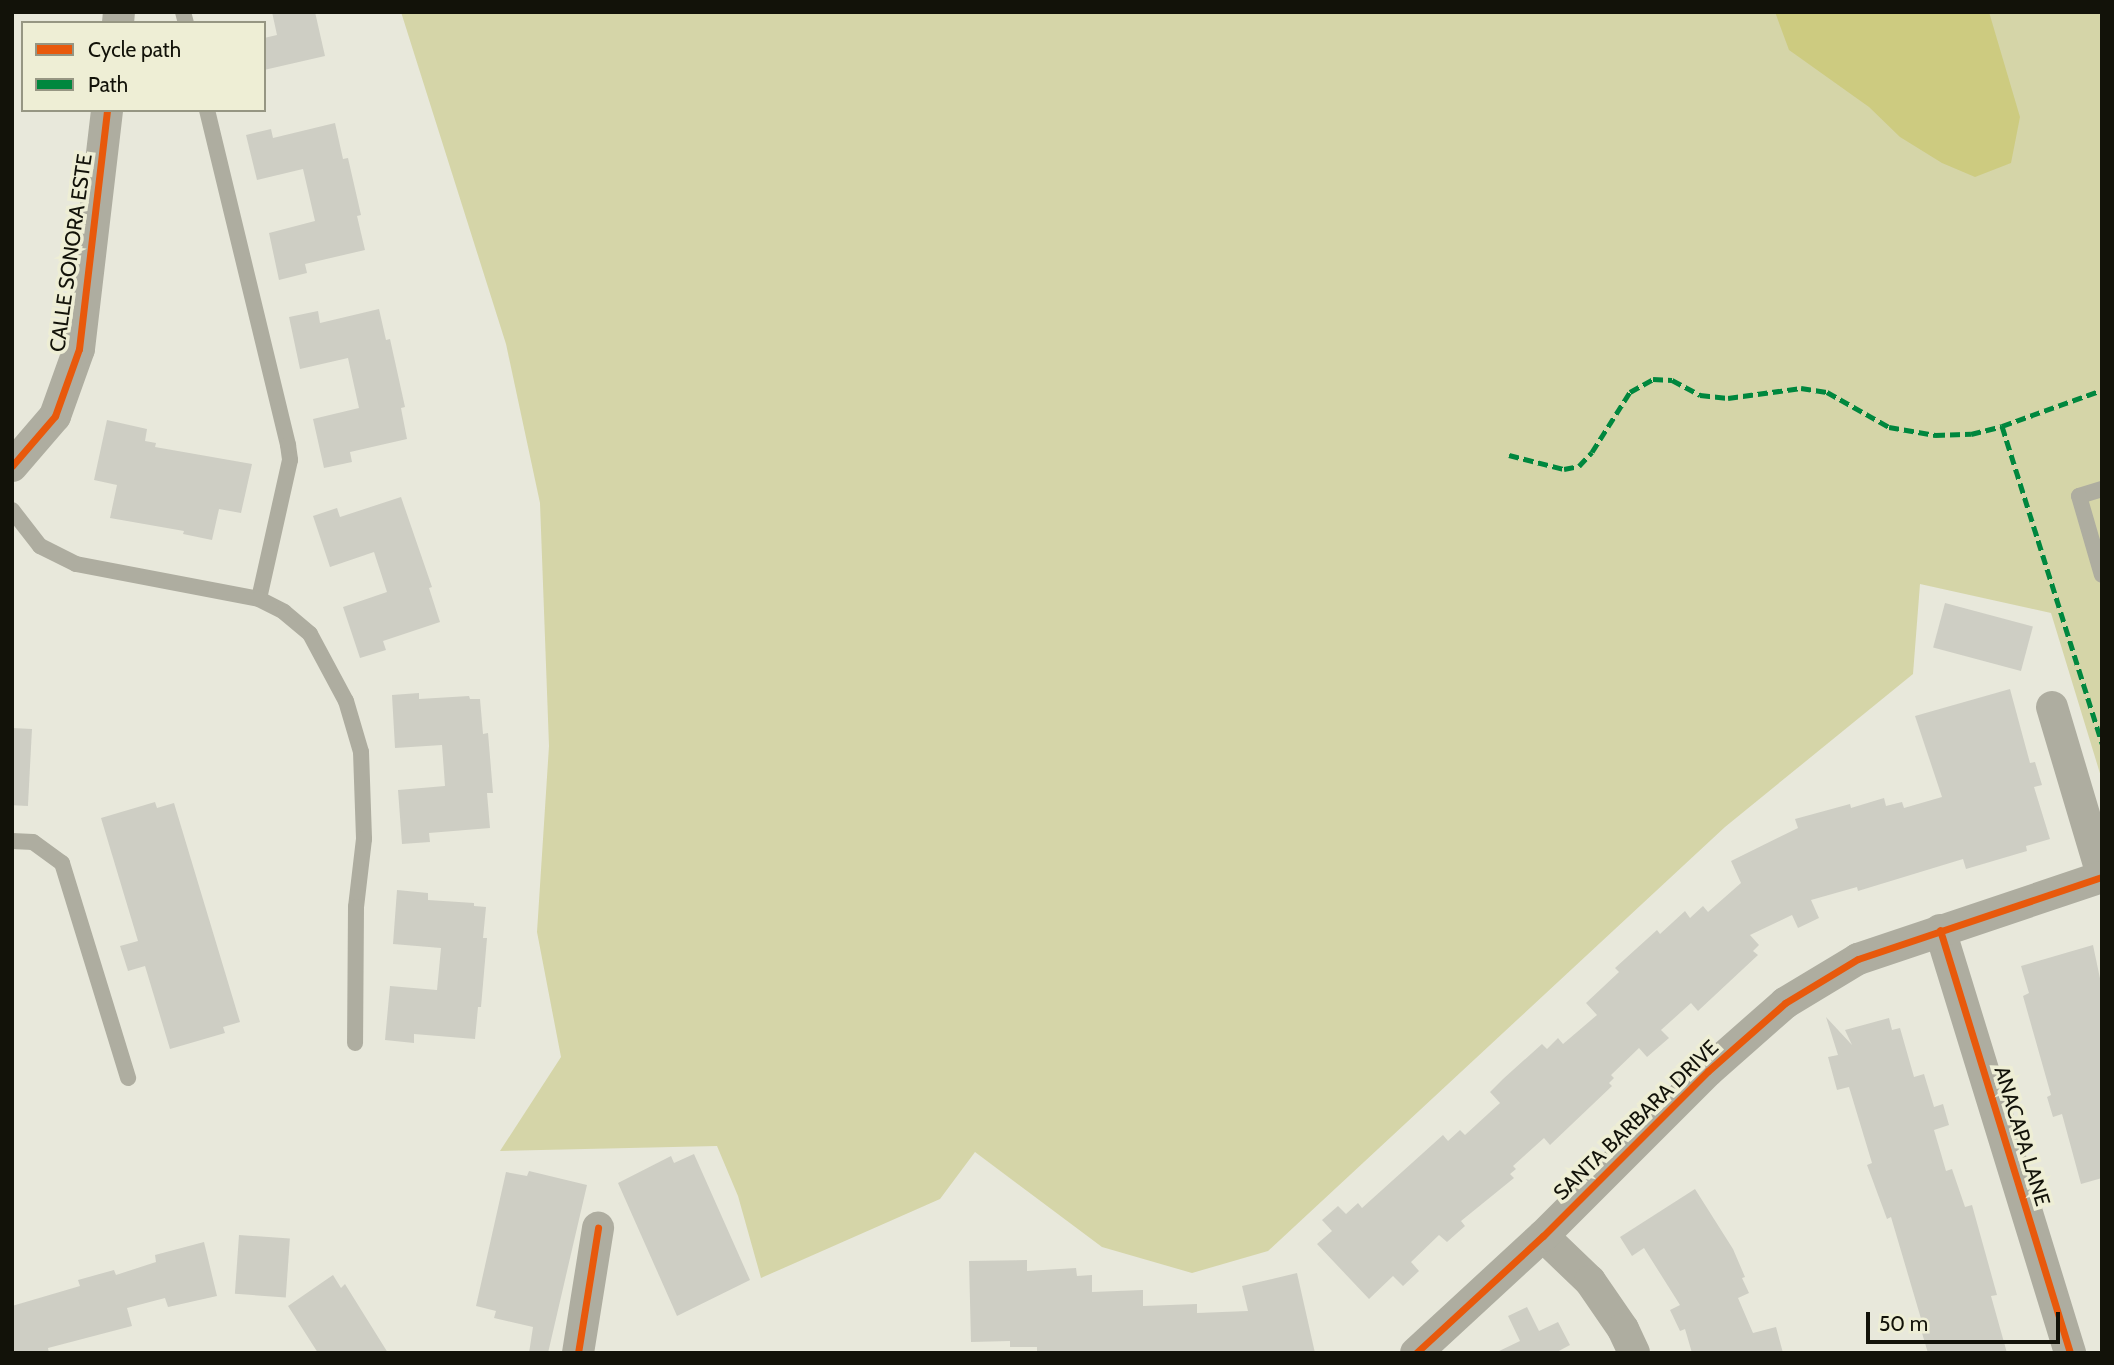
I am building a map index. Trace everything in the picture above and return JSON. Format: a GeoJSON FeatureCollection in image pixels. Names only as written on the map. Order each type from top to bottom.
{"type":"FeatureCollection","features":[{"type":"Feature","properties":{"kind":"street","name":"CALLE SONORA ESTE"},"geometry":{"type":"LineString","coordinates":[[12,466],[55,416],[79,349],[107,112]]}},
{"type":"Feature","properties":{"kind":"street"},"geometry":{"type":"LineString","coordinates":[[2052,707],[2102,876]]}},
{"type":"Feature","properties":{"kind":"street","name":"SANTA BARBARA DRIVE"},"geometry":{"type":"LineString","coordinates":[[1416,1353],[1543,1236],[1708,1071],[1785,1003],[1858,959],[2102,876]]}},
{"type":"Feature","properties":{"kind":"street","name":"ANACAPA LANE"},"geometry":{"type":"LineString","coordinates":[[1940,930],[2070,1353]]}},
{"type":"Feature","properties":{"kind":"street"},"geometry":{"type":"LineString","coordinates":[[578,1353],[598,1228]]}},
{"type":"Feature","properties":{"kind":"street"},"geometry":{"type":"LineString","coordinates":[[1543,1236],[1590,1281],[1623,1329],[1634,1353]]}},
{"type":"Feature","properties":{"kind":"lane"},"geometry":{"type":"LineString","coordinates":[[207,112],[289,453],[259,599]]}},
{"type":"Feature","properties":{"kind":"lane"},"geometry":{"type":"LineString","coordinates":[[2102,489],[2079,496],[2102,575]]}},
{"type":"Feature","properties":{"kind":"lane"},"geometry":{"type":"LineString","coordinates":[[12,510],[40,546],[76,564],[259,599],[284,612],[310,635],[346,701],[361,752],[364,839],[356,907],[355,1043]]}},
{"type":"Feature","properties":{"kind":"lane"},"geometry":{"type":"LineString","coordinates":[[12,841],[33,842],[62,863],[128,1078]]}},
{"type":"Feature","properties":{"kind":"green space"},"geometry":{"type":"Polygon","coordinates":[[[401,12],[2102,12],[2102,780],[2051,613],[1920,584],[1913,674],[1725,827],[1268,1251],[1192,1273],[1102,1247],[975,1152],[940,1199],[761,1278],[738,1196],[717,1146],[500,1151],[561,1057],[537,932],[549,746],[540,503],[506,344],[401,12]]]}},
{"type":"Feature","properties":{"kind":"shaded area"},"geometry":{"type":"Polygon","coordinates":[[[1775,12],[1989,12],[2020,117],[2011,163],[1975,177],[1942,163],[1900,137],[1869,107],[1789,50],[1775,12]]]}},
{"type":"Feature","properties":{"kind":"building"},"geometry":{"type":"Polygon","coordinates":[[[272,12],[315,12],[325,56],[266,70],[266,38],[277,35],[272,12]]]}},
{"type":"Feature","properties":{"kind":"building"},"geometry":{"type":"Polygon","coordinates":[[[335,123],[343,159],[348,158],[361,215],[357,216],[365,250],[305,264],[307,273],[279,280],[269,233],[315,221],[303,169],[257,180],[246,135],[271,129],[273,138],[335,123]]]}},
{"type":"Feature","properties":{"kind":"building"},"geometry":{"type":"Polygon","coordinates":[[[379,309],[386,340],[390,339],[405,407],[401,408],[407,439],[350,452],[352,462],[324,468],[313,419],[359,408],[348,358],[300,369],[289,317],[318,311],[320,323],[379,309]]]}},
{"type":"Feature","properties":{"kind":"building"},"geometry":{"type":"Polygon","coordinates":[[[107,420],[147,429],[145,441],[156,443],[155,447],[252,464],[241,513],[219,509],[212,540],[183,534],[184,531],[110,518],[117,485],[94,480],[107,420]]]}},
{"type":"Feature","properties":{"kind":"building"},"geometry":{"type":"Polygon","coordinates":[[[401,497],[432,587],[429,588],[440,622],[383,641],[386,650],[360,658],[343,607],[387,592],[374,552],[330,567],[313,516],[337,508],[340,517],[401,497]]]}},
{"type":"Feature","properties":{"kind":"building"},"geometry":{"type":"Polygon","coordinates":[[[1945,603],[2033,627],[2021,671],[1933,647],[1945,603]]]}},
{"type":"Feature","properties":{"kind":"building"},"geometry":{"type":"Polygon","coordinates":[[[2010,689],[2030,763],[2035,762],[2042,785],[2034,787],[2050,839],[2026,846],[2027,851],[1966,869],[1963,859],[1858,891],[1857,887],[1811,900],[1819,918],[1798,928],[1792,915],[1750,935],[1759,945],[1753,951],[1758,955],[1698,1011],[1691,1003],[1661,1030],[1669,1038],[1647,1057],[1639,1048],[1611,1075],[1614,1078],[1609,1083],[1612,1086],[1550,1145],[1544,1138],[1513,1166],[1516,1169],[1510,1174],[1514,1178],[1461,1221],[1465,1226],[1447,1242],[1439,1235],[1411,1262],[1419,1271],[1403,1286],[1393,1276],[1369,1299],[1317,1244],[1332,1231],[1322,1220],[1338,1206],[1346,1214],[1358,1203],[1362,1208],[1443,1135],[1448,1141],[1460,1130],[1465,1135],[1500,1103],[1490,1092],[1503,1079],[1542,1044],[1547,1049],[1558,1038],[1563,1044],[1597,1015],[1586,1003],[1619,972],[1615,968],[1657,930],[1660,934],[1685,911],[1690,918],[1703,906],[1708,912],[1741,883],[1731,861],[1798,828],[1795,819],[1850,804],[1851,808],[1884,798],[1886,806],[1902,802],[1904,808],[1942,797],[1915,716],[2010,689]]]}},
{"type":"Feature","properties":{"kind":"building"},"geometry":{"type":"Polygon","coordinates":[[[419,693],[419,699],[469,696],[470,699],[480,699],[483,734],[488,733],[493,793],[487,793],[490,828],[429,833],[430,842],[402,844],[398,790],[445,786],[442,745],[395,748],[392,695],[419,693]]]}},
{"type":"Feature","properties":{"kind":"building"},"geometry":{"type":"Polygon","coordinates":[[[12,728],[32,729],[28,806],[12,805],[12,728]]]}},
{"type":"Feature","properties":{"kind":"building"},"geometry":{"type":"Polygon","coordinates":[[[155,802],[157,808],[174,803],[240,1022],[223,1027],[225,1033],[170,1049],[145,966],[128,971],[120,946],[138,941],[101,818],[155,802]]]}},
{"type":"Feature","properties":{"kind":"building"},"geometry":{"type":"Polygon","coordinates":[[[397,890],[428,893],[428,900],[474,903],[474,906],[486,907],[483,938],[487,938],[481,1007],[478,1007],[475,1039],[414,1034],[414,1043],[385,1040],[390,986],[437,990],[441,948],[393,944],[397,890]]]}},
{"type":"Feature","properties":{"kind":"building"},"geometry":{"type":"Polygon","coordinates":[[[2093,945],[2102,988],[2102,1178],[2081,1184],[2062,1114],[2053,1117],[2047,1097],[2051,1095],[2023,996],[2029,993],[2021,966],[2093,945]]]}},
{"type":"Feature","properties":{"kind":"building"},"geometry":{"type":"Polygon","coordinates":[[[1826,1017],[1852,1045],[1845,1030],[1889,1018],[1892,1030],[1900,1028],[1914,1077],[1924,1074],[1934,1107],[1943,1104],[1949,1125],[1934,1130],[1946,1171],[1952,1169],[1965,1207],[1972,1205],[1997,1295],[1991,1296],[2007,1353],[1928,1353],[1919,1323],[1922,1322],[1891,1217],[1887,1219],[1867,1165],[1872,1163],[1849,1087],[1837,1090],[1828,1057],[1838,1055],[1826,1017]]]}},
{"type":"Feature","properties":{"kind":"building"},"geometry":{"type":"Polygon","coordinates":[[[694,1154],[750,1280],[677,1316],[618,1183],[671,1156],[674,1163],[694,1154]]]}},
{"type":"Feature","properties":{"kind":"building"},"geometry":{"type":"Polygon","coordinates":[[[529,1171],[587,1185],[548,1353],[529,1353],[533,1327],[494,1318],[496,1311],[476,1306],[506,1172],[527,1176],[529,1171]]]}},
{"type":"Feature","properties":{"kind":"building"},"geometry":{"type":"Polygon","coordinates":[[[1695,1189],[1733,1249],[1745,1277],[1742,1278],[1749,1293],[1738,1298],[1753,1333],[1776,1327],[1783,1353],[1692,1353],[1685,1329],[1680,1331],[1670,1310],[1680,1305],[1644,1248],[1632,1256],[1620,1237],[1695,1189]]]}},
{"type":"Feature","properties":{"kind":"building"},"geometry":{"type":"Polygon","coordinates":[[[239,1235],[290,1239],[286,1297],[235,1294],[239,1235]]]}},
{"type":"Feature","properties":{"kind":"building"},"geometry":{"type":"Polygon","coordinates":[[[204,1242],[217,1296],[168,1307],[165,1298],[127,1308],[132,1326],[48,1348],[49,1353],[12,1353],[12,1306],[80,1286],[78,1280],[114,1270],[116,1275],[156,1262],[155,1255],[204,1242]]]}},
{"type":"Feature","properties":{"kind":"building"},"geometry":{"type":"Polygon","coordinates":[[[1027,1260],[1027,1271],[1076,1268],[1077,1276],[1092,1275],[1092,1292],[1143,1290],[1143,1306],[1197,1304],[1197,1313],[1248,1311],[1242,1286],[1297,1273],[1315,1353],[1037,1353],[1037,1347],[1010,1347],[1010,1341],[971,1342],[969,1261],[1027,1260]]]}},
{"type":"Feature","properties":{"kind":"building"},"geometry":{"type":"Polygon","coordinates":[[[333,1275],[341,1288],[345,1284],[388,1353],[318,1353],[288,1306],[333,1275]]]}},
{"type":"Feature","properties":{"kind":"building"},"geometry":{"type":"Polygon","coordinates":[[[1527,1307],[1539,1331],[1558,1322],[1570,1345],[1555,1353],[1495,1353],[1520,1341],[1508,1316],[1527,1307]]]}},
{"type":"Feature","properties":{"kind":"marked path"},"geometry":{"type":"LineString","coordinates":[[1509,455],[1564,469],[1579,466],[1592,452],[1630,392],[1653,379],[1672,380],[1700,395],[1728,398],[1801,388],[1827,392],[1889,427],[1935,435],[1971,434],[2002,426],[2102,390]]}},
{"type":"Feature","properties":{"kind":"marked path"},"geometry":{"type":"LineString","coordinates":[[2002,426],[2102,744]]}},
{"type":"Feature","properties":{"kind":"cycle path"},"geometry":{"type":"LineString","coordinates":[[12,466],[55,416],[79,349],[107,112]]}},
{"type":"Feature","properties":{"kind":"cycle path"},"geometry":{"type":"LineString","coordinates":[[1416,1353],[1543,1236],[1708,1071],[1785,1003],[1858,959],[2102,877]]}},
{"type":"Feature","properties":{"kind":"cycle path"},"geometry":{"type":"LineString","coordinates":[[1940,930],[2070,1353]]}},
{"type":"Feature","properties":{"kind":"cycle path"},"geometry":{"type":"LineString","coordinates":[[578,1353],[598,1228]]}}]}
